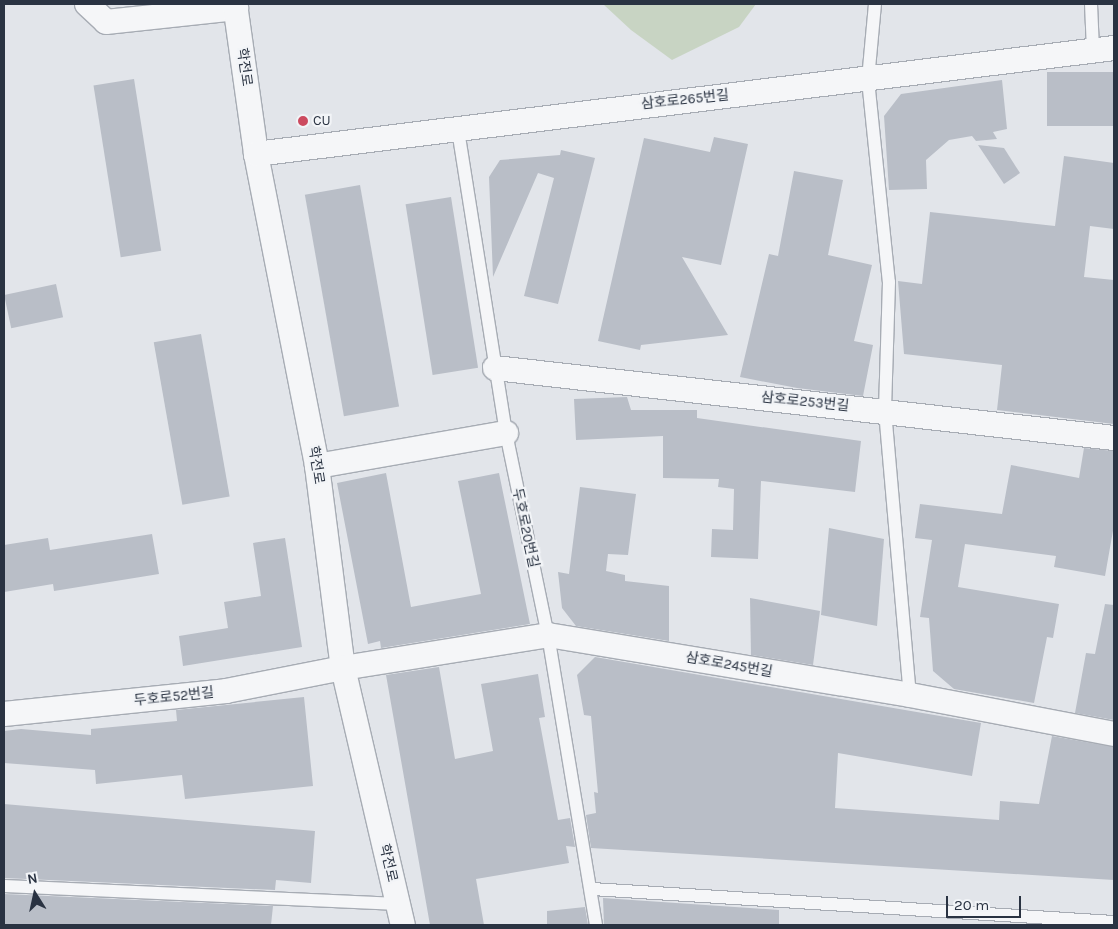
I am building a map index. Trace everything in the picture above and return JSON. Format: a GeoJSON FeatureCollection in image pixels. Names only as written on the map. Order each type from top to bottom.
{"type":"FeatureCollection","features":[{"type":"Feature","properties":{"kind":"street"},"geometry":{"type":"LineString","coordinates":[[87,4],[106,22],[236,6]]}},
{"type":"Feature","properties":{"kind":"street","name":"학전로"},"geometry":{"type":"LineString","coordinates":[[236,6],[256,154],[317,466],[343,668],[400,915]]}},
{"type":"Feature","properties":{"kind":"street","name":"삼호로265번길"},"geometry":{"type":"LineString","coordinates":[[256,154],[868,80],[1107,47]]}},
{"type":"Feature","properties":{"kind":"street","name":"삼호로253번길"},"geometry":{"type":"LineString","coordinates":[[495,368],[1114,438]]}},
{"type":"Feature","properties":{"kind":"street"},"geometry":{"type":"LineString","coordinates":[[317,466],[506,433]]}},
{"type":"Feature","properties":{"kind":"street","name":"삼호로245번길"},"geometry":{"type":"LineString","coordinates":[[343,668],[548,635],[910,696],[1114,734]]}},
{"type":"Feature","properties":{"kind":"street","name":"두호로52번길"},"geometry":{"type":"LineString","coordinates":[[4,714],[226,692],[343,668]]}},
{"type":"Feature","properties":{"kind":"lane"},"geometry":{"type":"LineString","coordinates":[[875,4],[868,80],[889,282],[885,411],[910,696]]}},
{"type":"Feature","properties":{"kind":"lane"},"geometry":{"type":"LineString","coordinates":[[1091,4],[1107,47]]}},
{"type":"Feature","properties":{"kind":"lane","name":"두호로20번길"},"geometry":{"type":"LineString","coordinates":[[458,130],[506,433],[548,635],[592,889],[596,925]]}},
{"type":"Feature","properties":{"kind":"lane"},"geometry":{"type":"LineString","coordinates":[[4,886],[400,915]]}},
{"type":"Feature","properties":{"kind":"lane"},"geometry":{"type":"LineString","coordinates":[[592,889],[1114,922]]}},
{"type":"Feature","properties":{"kind":"green space"},"geometry":{"type":"Polygon","coordinates":[[[603,4],[756,4],[739,27],[672,60],[631,30],[603,4]]]}},
{"type":"Feature","properties":{"kind":"building"},"geometry":{"type":"Polygon","coordinates":[[[1047,72],[1114,72],[1114,126],[1047,126],[1047,72]]]}},
{"type":"Feature","properties":{"kind":"building"},"geometry":{"type":"Polygon","coordinates":[[[134,79],[161,251],[121,257],[94,85],[134,79]]]}},
{"type":"Feature","properties":{"kind":"building"},"geometry":{"type":"Polygon","coordinates":[[[1002,80],[1007,129],[993,132],[997,139],[976,141],[972,136],[949,140],[926,160],[927,189],[889,190],[884,116],[901,94],[1002,80]]]}},
{"type":"Feature","properties":{"kind":"building"},"geometry":{"type":"Polygon","coordinates":[[[714,137],[748,144],[721,265],[682,257],[728,335],[641,345],[640,350],[598,341],[644,138],[710,152],[714,137]]]}},
{"type":"Feature","properties":{"kind":"building"},"geometry":{"type":"Polygon","coordinates":[[[978,145],[1004,148],[1020,173],[1004,184],[978,145]]]}},
{"type":"Feature","properties":{"kind":"building"},"geometry":{"type":"Polygon","coordinates":[[[561,150],[595,158],[558,304],[524,296],[554,178],[538,173],[493,277],[489,177],[500,160],[560,155],[561,150]]]}},
{"type":"Feature","properties":{"kind":"building"},"geometry":{"type":"Polygon","coordinates":[[[1064,156],[1114,163],[1114,229],[1090,226],[1084,277],[1114,280],[1114,424],[997,410],[1002,365],[904,354],[898,281],[922,284],[930,212],[1055,226],[1064,156]]]}},
{"type":"Feature","properties":{"kind":"building"},"geometry":{"type":"Polygon","coordinates":[[[794,171],[843,180],[828,255],[872,265],[854,341],[873,345],[863,396],[797,388],[740,377],[769,254],[778,256],[794,171]]]}},
{"type":"Feature","properties":{"kind":"building"},"geometry":{"type":"Polygon","coordinates":[[[360,185],[399,407],[344,416],[305,195],[360,185]]]}},
{"type":"Feature","properties":{"kind":"building"},"geometry":{"type":"Polygon","coordinates":[[[451,197],[478,368],[433,375],[406,204],[451,197]]]}},
{"type":"Feature","properties":{"kind":"building"},"geometry":{"type":"Polygon","coordinates":[[[56,284],[63,317],[11,328],[4,295],[56,284]]]}},
{"type":"Feature","properties":{"kind":"building"},"geometry":{"type":"Polygon","coordinates":[[[201,334],[230,496],[182,505],[154,342],[201,334]]]}},
{"type":"Feature","properties":{"kind":"building"},"geometry":{"type":"Polygon","coordinates":[[[627,397],[631,410],[697,410],[697,418],[861,441],[855,492],[761,481],[758,559],[711,557],[712,529],[733,530],[734,489],[718,487],[719,479],[663,478],[663,436],[576,440],[574,399],[627,397]]]}},
{"type":"Feature","properties":{"kind":"building"},"geometry":{"type":"Polygon","coordinates":[[[1084,448],[1114,451],[1114,525],[1105,576],[1054,567],[1056,556],[965,544],[958,587],[1059,604],[1053,638],[1047,637],[1034,703],[954,689],[933,671],[929,618],[920,617],[932,540],[915,538],[920,504],[1002,514],[1011,465],[1079,478],[1084,448]]]}},
{"type":"Feature","properties":{"kind":"building"},"geometry":{"type":"Polygon","coordinates":[[[386,473],[411,607],[481,594],[458,481],[499,473],[530,624],[381,648],[380,641],[368,644],[337,483],[386,473]]]}},
{"type":"Feature","properties":{"kind":"building"},"geometry":{"type":"Polygon","coordinates":[[[580,487],[636,494],[628,555],[608,554],[606,571],[625,575],[625,581],[669,586],[669,641],[576,626],[562,608],[558,572],[569,574],[580,487]]]}},
{"type":"Feature","properties":{"kind":"building"},"geometry":{"type":"Polygon","coordinates":[[[829,528],[884,539],[877,626],[821,615],[829,528]]]}},
{"type":"Feature","properties":{"kind":"building"},"geometry":{"type":"Polygon","coordinates":[[[152,534],[159,574],[54,591],[53,584],[4,592],[4,545],[48,538],[50,550],[152,534]]]}},
{"type":"Feature","properties":{"kind":"building"},"geometry":{"type":"Polygon","coordinates":[[[285,538],[302,647],[183,666],[179,636],[228,628],[224,602],[261,596],[253,543],[285,538]]]}},
{"type":"Feature","properties":{"kind":"building"},"geometry":{"type":"Polygon","coordinates":[[[750,598],[820,611],[813,665],[751,655],[750,598]]]}},
{"type":"Feature","properties":{"kind":"building"},"geometry":{"type":"Polygon","coordinates":[[[1105,604],[1114,605],[1114,720],[1075,713],[1086,653],[1095,654],[1105,604]]]}},
{"type":"Feature","properties":{"kind":"building"},"geometry":{"type":"Polygon","coordinates":[[[595,657],[981,723],[972,776],[838,753],[835,808],[999,820],[1000,801],[1039,804],[1052,736],[1114,747],[1114,880],[591,848],[586,815],[596,813],[594,792],[598,793],[591,716],[584,715],[577,675],[595,657]]]}},
{"type":"Feature","properties":{"kind":"building"},"geometry":{"type":"Polygon","coordinates":[[[439,667],[455,759],[493,751],[481,684],[538,674],[545,717],[539,718],[558,820],[570,818],[575,847],[566,846],[569,863],[476,879],[484,925],[430,925],[386,675],[439,667]]]}},
{"type":"Feature","properties":{"kind":"building"},"geometry":{"type":"Polygon","coordinates":[[[304,697],[313,786],[185,799],[182,775],[96,784],[95,770],[4,763],[4,731],[21,729],[91,735],[91,729],[177,721],[176,710],[304,697]]]}},
{"type":"Feature","properties":{"kind":"building"},"geometry":{"type":"Polygon","coordinates":[[[4,804],[315,831],[311,883],[276,880],[275,890],[4,878],[4,804]]]}},
{"type":"Feature","properties":{"kind":"building"},"geometry":{"type":"Polygon","coordinates":[[[4,894],[273,906],[271,925],[4,925],[4,894]]]}},
{"type":"Feature","properties":{"kind":"building"},"geometry":{"type":"Polygon","coordinates":[[[603,898],[779,910],[779,925],[604,925],[603,898]]]}},
{"type":"Feature","properties":{"kind":"building"},"geometry":{"type":"Polygon","coordinates":[[[585,907],[588,925],[547,925],[547,911],[585,907]]]}},
{"type":"Feature","properties":{"kind":"place","name":"CU"},"geometry":{"type":"Point","coordinates":[303,121]}}]}
